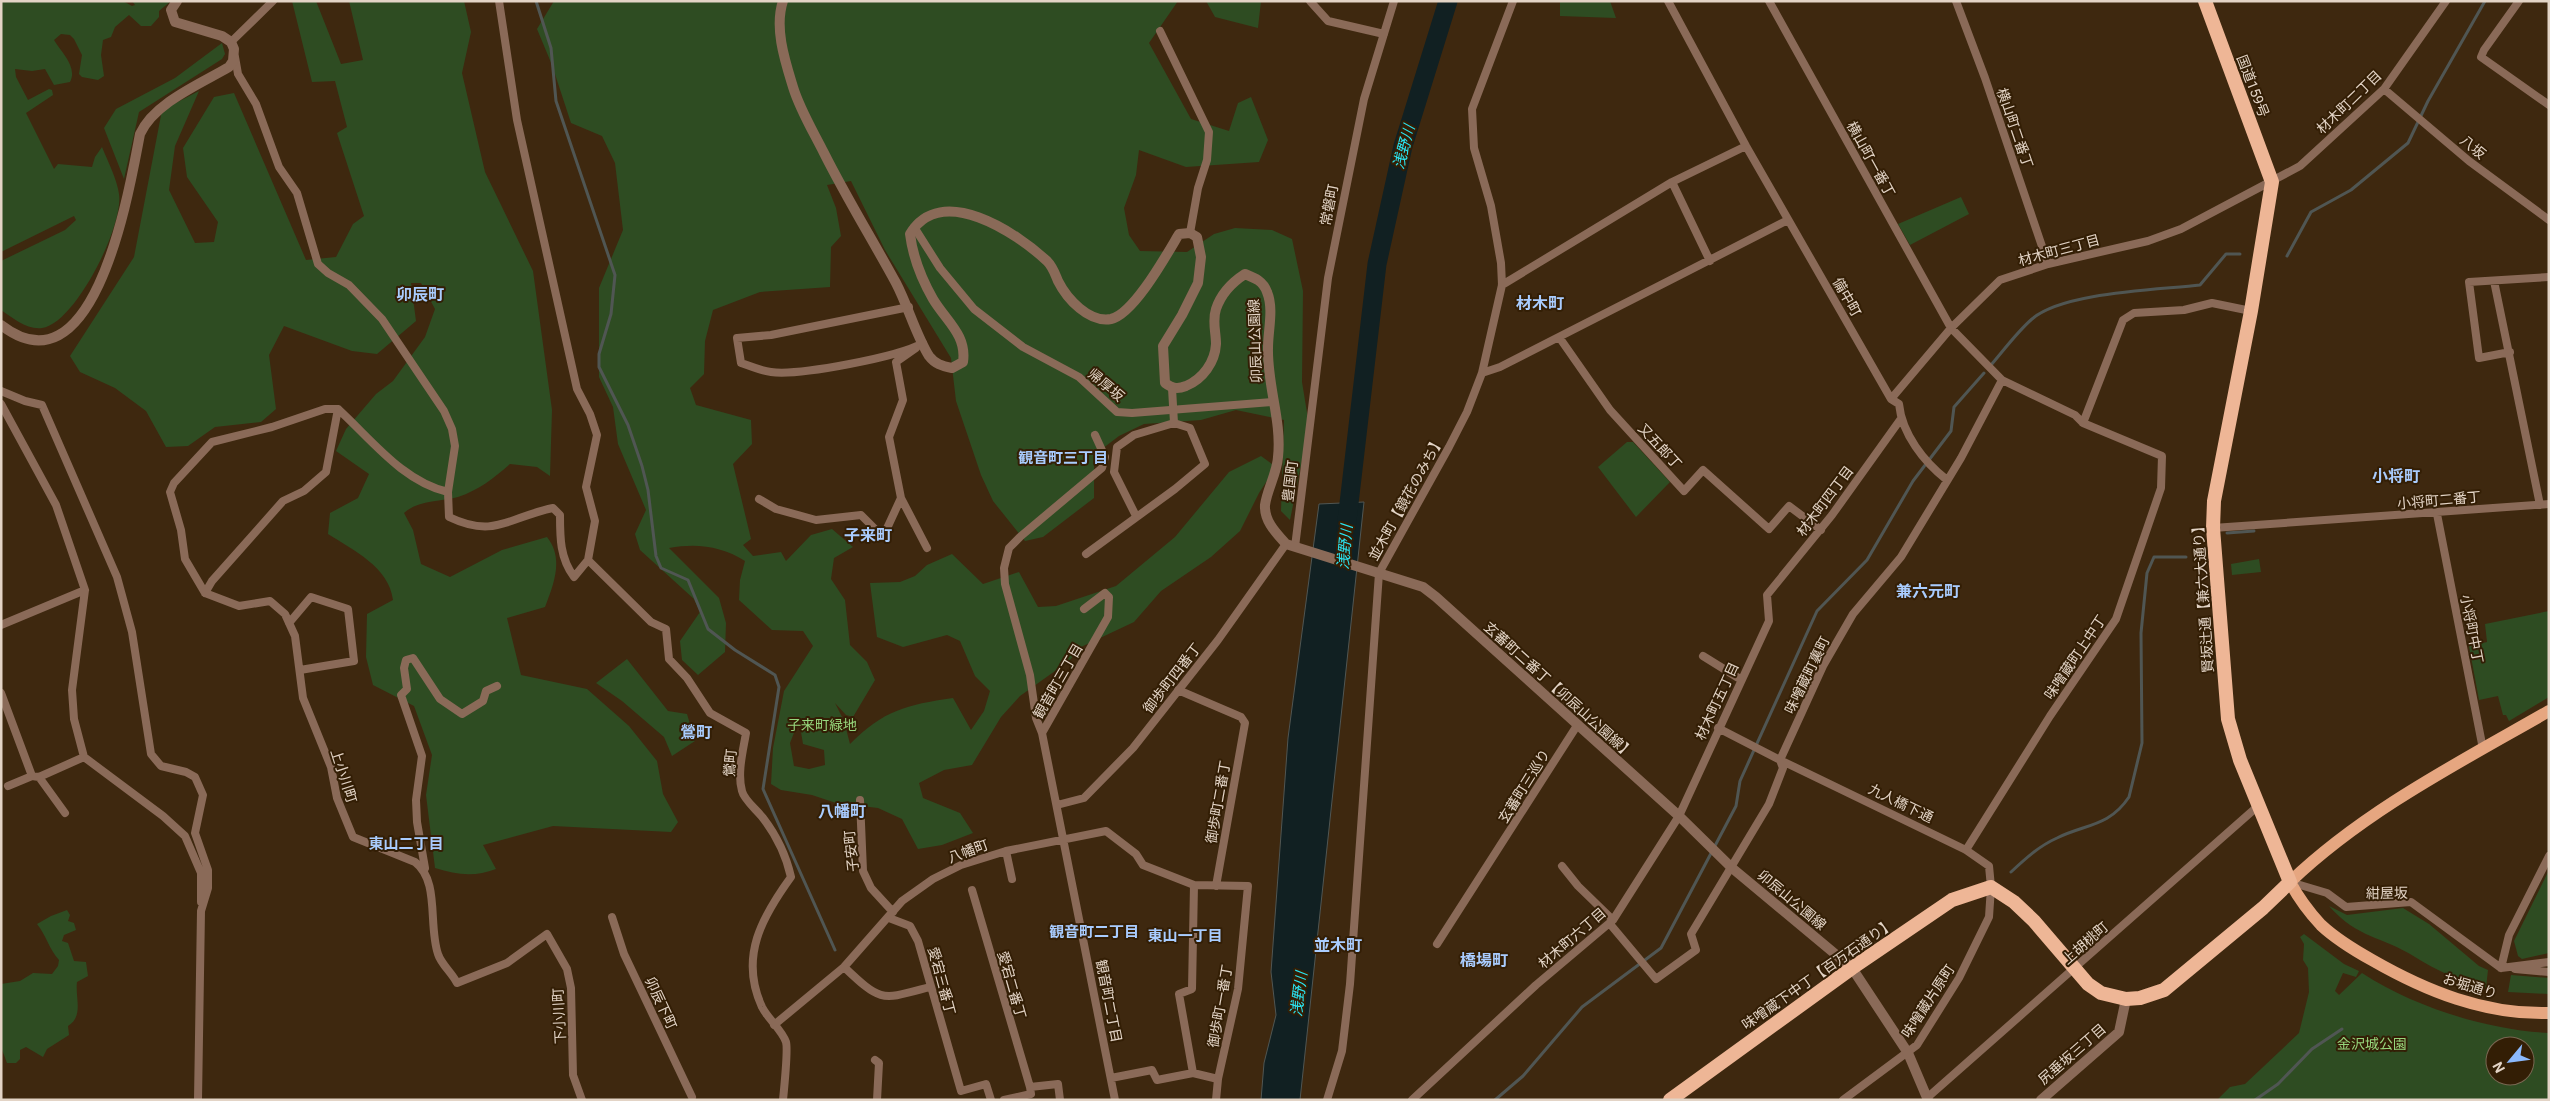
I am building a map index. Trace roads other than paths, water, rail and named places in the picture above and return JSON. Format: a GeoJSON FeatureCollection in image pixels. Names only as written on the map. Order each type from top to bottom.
{"type":"FeatureCollection","features":[{"type":"Feature","properties":{"kind":"highway","name":"国道159号"},"geometry":{"type":"LineString","coordinates":[[2205,1],[2272,182]]}},
{"type":"Feature","properties":{"kind":"highway","name":"賢坂辻通【兼六大通り】"},"geometry":{"type":"LineString","coordinates":[[2272,182],[2252,311],[2214,501],[2213,528],[2228,719],[2240,760],[2290,882]]}},
{"type":"Feature","properties":{"kind":"highway"},"geometry":{"type":"LineString","coordinates":[[1992,887],[2014,902],[2034,921],[2088,984],[2100,992],[2126,999],[2140,998],[2164,990],[2263,908],[2290,882]]}},
{"type":"Feature","properties":{"kind":"highway","name":"味噌蔵下中丁【百万石通り】"},"geometry":{"type":"LineString","coordinates":[[1670,1100],[1852,968],[1952,900],[1992,887]]}},
{"type":"Feature","properties":{"kind":"main road"},"geometry":{"type":"LineString","coordinates":[[2290,882],[2316,857],[2399,799],[2549,711]]}},
{"type":"Feature","properties":{"kind":"main road","name":"お堀通り"},"geometry":{"type":"LineString","coordinates":[[2290,882],[2299,899],[2322,925],[2347,946],[2411,981],[2458,1000],[2505,1012],[2549,1013]]}},
{"type":"Feature","properties":{"kind":"street"},"geometry":{"type":"LineString","coordinates":[[177,1],[171,10],[175,22],[215,33],[231,42],[238,74],[256,104],[279,167],[297,193],[318,264],[328,273],[348,285],[382,319],[444,412],[452,429],[455,446],[448,492],[449,517],[465,525],[486,528],[553,508],[560,515],[561,550],[567,567],[574,577],[588,560],[595,521],[586,487],[597,435],[590,414],[577,390],[517,120],[500,1]]}},
{"type":"Feature","properties":{"kind":"street"},"geometry":{"type":"LineString","coordinates":[[231,42],[272,1]]}},
{"type":"Feature","properties":{"kind":"street"},"geometry":{"type":"LineString","coordinates":[[783,1],[780,19],[781,38],[794,88],[804,115],[847,198],[908,307],[921,344],[930,357],[939,365],[952,368],[963,362],[964,351],[960,335],[934,300],[913,253],[910,234],[914,227],[928,215],[948,210],[974,216],[1001,228],[1048,263],[1059,283],[1076,305],[1095,318],[1112,319],[1124,310],[1140,294],[1158,270],[1179,234],[1190,233],[1197,237],[1201,257],[1198,283],[1182,315],[1163,346],[1165,383],[1172,388],[1174,423]]}},
{"type":"Feature","properties":{"kind":"street"},"geometry":{"type":"LineString","coordinates":[[1310,1],[1328,21],[1384,34]]}},
{"type":"Feature","properties":{"kind":"street","name":"常磐町"},"geometry":{"type":"LineString","coordinates":[[1310,418],[1328,278],[1342,206],[1364,99],[1394,1]]}},
{"type":"Feature","properties":{"kind":"street","name":"並木町【鏡花のみち】"},"geometry":{"type":"LineString","coordinates":[[1327,1100],[1342,1051],[1350,984],[1374,571],[1449,447],[1467,412],[1482,373],[1502,285],[1501,263],[1494,222],[1474,148],[1472,109],[1513,1]]}},
{"type":"Feature","properties":{"kind":"street","name":"備中町"},"geometry":{"type":"LineString","coordinates":[[1668,1],[1788,220],[1891,399],[1899,404],[1900,420],[1926,462],[1947,480]]}},
{"type":"Feature","properties":{"kind":"street","name":"横山町一番丁"},"geometry":{"type":"LineString","coordinates":[[1769,1],[1951,328],[2002,380]]}},
{"type":"Feature","properties":{"kind":"street","name":"横山町二番丁"},"geometry":{"type":"LineString","coordinates":[[1956,1],[1985,78],[2048,264]]}},
{"type":"Feature","properties":{"kind":"street"},"geometry":{"type":"LineString","coordinates":[[2436,1],[2441,9]]}},
{"type":"Feature","properties":{"kind":"street","name":"材木町二丁目"},"geometry":{"type":"LineString","coordinates":[[2272,182],[2300,166],[2384,89],[2446,1]]}},
{"type":"Feature","properties":{"kind":"street"},"geometry":{"type":"LineString","coordinates":[[2519,1],[2481,57],[2549,105]]}},
{"type":"Feature","properties":{"kind":"street"},"geometry":{"type":"LineString","coordinates":[[1160,31],[1209,132],[1208,160],[1198,188],[1190,233]]}},
{"type":"Feature","properties":{"kind":"street"},"geometry":{"type":"LineString","coordinates":[[1,325],[16,336],[36,342],[54,339],[70,329],[86,309],[116,244],[140,134],[145,122],[162,107],[229,67],[234,55]]}},
{"type":"Feature","properties":{"kind":"street","name":"八坂"},"geometry":{"type":"LineString","coordinates":[[2384,89],[2469,161],[2549,220]]}},
{"type":"Feature","properties":{"kind":"street"},"geometry":{"type":"LineString","coordinates":[[1502,285],[1672,182],[1746,146]]}},
{"type":"Feature","properties":{"kind":"street"},"geometry":{"type":"LineString","coordinates":[[1672,182],[1710,261]]}},
{"type":"Feature","properties":{"kind":"street","name":"材木町三丁目"},"geometry":{"type":"LineString","coordinates":[[1891,399],[1951,328],[2000,280],[2048,264],[2148,241],[2173,232],[2272,182]]}},
{"type":"Feature","properties":{"kind":"street"},"geometry":{"type":"LineString","coordinates":[[1482,373],[1500,367],[1788,220]]}},
{"type":"Feature","properties":{"kind":"street","name":"帰厚坂"},"geometry":{"type":"LineString","coordinates":[[914,227],[940,268],[974,309],[1023,347],[1078,377],[1117,412],[1132,414],[1273,402]]}},
{"type":"Feature","properties":{"kind":"street","name":"卯辰山公園線"},"geometry":{"type":"LineString","coordinates":[[1172,388],[1180,388],[1193,383],[1211,365],[1216,344],[1214,325],[1216,310],[1228,287],[1245,274],[1258,279],[1264,284],[1270,302],[1268,349],[1273,402],[1279,434],[1278,458],[1265,505],[1268,523],[1295,546]]}},
{"type":"Feature","properties":{"kind":"street"},"geometry":{"type":"LineString","coordinates":[[2510,352],[2479,358],[2469,282],[2494,282],[2549,277]]}},
{"type":"Feature","properties":{"kind":"street"},"geometry":{"type":"LineString","coordinates":[[2494,282],[2544,505]]}},
{"type":"Feature","properties":{"kind":"street"},"geometry":{"type":"LineString","coordinates":[[2002,380],[2076,415],[2083,423],[2123,320],[2134,313],[2184,310],[2212,304],[2252,311]]}},
{"type":"Feature","properties":{"kind":"street"},"geometry":{"type":"LineString","coordinates":[[908,307],[771,335],[737,338],[741,363],[770,372],[788,373],[872,360],[921,344]]}},
{"type":"Feature","properties":{"kind":"street","name":"又五郎丁"},"geometry":{"type":"LineString","coordinates":[[1559,337],[1610,410],[1684,490],[1703,470],[1769,529],[1790,506],[1821,530]]}},
{"type":"Feature","properties":{"kind":"street"},"geometry":{"type":"LineString","coordinates":[[921,344],[896,362],[903,400],[889,437],[901,498],[927,548]]}},
{"type":"Feature","properties":{"kind":"street","name":"味噌蔵町裏町"},"geometry":{"type":"LineString","coordinates":[[1612,922],[1656,979],[1696,950],[1690,934],[1732,868],[1769,804],[1782,768],[1780,760],[1824,666],[1853,614],[1901,557],[1961,458],[2002,380]]}},
{"type":"Feature","properties":{"kind":"street"},"geometry":{"type":"LineString","coordinates":[[1,391],[25,402],[42,405],[116,577],[132,632],[151,754],[161,766],[186,772],[196,777],[203,795],[195,833],[208,870],[208,888],[201,911]]}},
{"type":"Feature","properties":{"kind":"street"},"geometry":{"type":"LineString","coordinates":[[1,404],[62,520],[85,590],[72,690],[74,719],[84,757],[163,816],[185,836],[200,872],[198,1100]]}},
{"type":"Feature","properties":{"kind":"street"},"geometry":{"type":"LineString","coordinates":[[338,410],[326,472],[304,491],[283,501],[212,581],[205,593],[185,559],[181,530],[170,492],[174,483],[212,442],[272,427],[325,409],[338,410],[404,470],[431,488],[448,492]]}},
{"type":"Feature","properties":{"kind":"street","name":"豊国町"},"geometry":{"type":"LineString","coordinates":[[1295,546],[1310,418]]}},
{"type":"Feature","properties":{"kind":"street","name":"材木町四丁目"},"geometry":{"type":"LineString","coordinates":[[1767,595],[1821,530],[1900,420]]}},
{"type":"Feature","properties":{"kind":"street"},"geometry":{"type":"LineString","coordinates":[[1086,554],[1175,489],[1204,464],[1190,428],[1174,423],[1134,434],[1117,447],[1114,472],[1136,516]]}},
{"type":"Feature","properties":{"kind":"street","name":"味噌蔵町上中丁"},"geometry":{"type":"LineString","coordinates":[[1966,850],[2050,716],[2116,618],[2161,488],[2162,456],[2083,423]]}},
{"type":"Feature","properties":{"kind":"street"},"geometry":{"type":"LineString","coordinates":[[1042,733],[1036,718],[1030,675],[1005,584],[1004,568],[1009,548],[1020,536],[1102,468],[1105,457],[1095,435]]}},
{"type":"Feature","properties":{"kind":"street"},"geometry":{"type":"LineString","coordinates":[[759,499],[776,509],[816,520],[861,515],[883,537],[901,498]]}},
{"type":"Feature","properties":{"kind":"street","name":"小将町二番丁"},"geometry":{"type":"LineString","coordinates":[[2213,528],[2437,514],[2443,511],[2544,505]]}},
{"type":"Feature","properties":{"kind":"street","name":"小将町中丁"},"geometry":{"type":"LineString","coordinates":[[2437,514],[2482,749]]}},
{"type":"Feature","properties":{"kind":"street","name":"玄蕃町二番丁【卯辰山公園線】"},"geometry":{"type":"LineString","coordinates":[[1295,546],[1423,587],[1578,724],[1713,849]]}},
{"type":"Feature","properties":{"kind":"street","name":"御歩町四番丁"},"geometry":{"type":"LineString","coordinates":[[1057,805],[1084,798],[1133,748],[1295,546]]}},
{"type":"Feature","properties":{"kind":"street","name":"鶯町"},"geometry":{"type":"LineString","coordinates":[[588,560],[652,622],[666,629],[668,659],[687,678],[710,712],[746,733],[741,770],[742,792],[770,830],[786,858],[791,876],[760,926],[752,970],[756,992],[774,1025]]}},
{"type":"Feature","properties":{"kind":"street"},"geometry":{"type":"LineString","coordinates":[[1,625],[85,590]]}},
{"type":"Feature","properties":{"kind":"street","name":"上小川町"},"geometry":{"type":"LineString","coordinates":[[205,593],[239,606],[270,601],[285,614],[296,636],[303,698],[331,768],[337,798],[353,837],[415,862],[422,867],[431,884]]}},
{"type":"Feature","properties":{"kind":"street","name":"観音町三丁目"},"geometry":{"type":"LineString","coordinates":[[1065,840],[1042,733],[1108,617],[1109,597],[1105,593],[1084,609]]}},
{"type":"Feature","properties":{"kind":"street","name":"材木町五丁目"},"geometry":{"type":"LineString","coordinates":[[1679,816],[1740,679],[1769,621],[1767,595]]}},
{"type":"Feature","properties":{"kind":"street"},"geometry":{"type":"LineString","coordinates":[[289,623],[311,597],[348,609],[354,661],[300,670]]}},
{"type":"Feature","properties":{"kind":"street"},"geometry":{"type":"LineString","coordinates":[[1703,656],[1740,679]]}},
{"type":"Feature","properties":{"kind":"street"},"geometry":{"type":"LineString","coordinates":[[431,884],[422,862],[417,822],[416,800],[422,756],[401,695],[407,689],[404,668],[406,660],[413,658],[440,699],[462,714],[483,701],[486,691],[497,686]]}},
{"type":"Feature","properties":{"kind":"street","name":"御歩町二番丁"},"geometry":{"type":"LineString","coordinates":[[1178,690],[1241,717],[1245,723],[1216,886]]}},
{"type":"Feature","properties":{"kind":"street"},"geometry":{"type":"LineString","coordinates":[[1,693],[35,776],[65,813]]}},
{"type":"Feature","properties":{"kind":"street","name":"玄蕃町三巡り"},"geometry":{"type":"LineString","coordinates":[[1437,944],[1578,724]]}},
{"type":"Feature","properties":{"kind":"street","name":"九人橋下通"},"geometry":{"type":"LineString","coordinates":[[1718,728],[1966,850],[1989,866],[1992,887]]}},
{"type":"Feature","properties":{"kind":"street"},"geometry":{"type":"LineString","coordinates":[[8,786],[84,757]]}},
{"type":"Feature","properties":{"kind":"street","name":"子安町"},"geometry":{"type":"LineString","coordinates":[[860,800],[863,871],[871,888],[891,915]]}},
{"type":"Feature","properties":{"kind":"street","name":"上胡桃町"},"geometry":{"type":"LineString","coordinates":[[1928,1099],[2258,806]]}},
{"type":"Feature","properties":{"kind":"street","name":"材木町六丁目"},"geometry":{"type":"LineString","coordinates":[[1412,1100],[1536,985],[1612,922],[1679,816]]}},
{"type":"Feature","properties":{"kind":"street","name":"八幡町"},"geometry":{"type":"LineString","coordinates":[[774,1025],[844,967],[902,901],[933,879],[960,865],[1006,851],[1106,831],[1136,854],[1143,865],[1194,886]]}},
{"type":"Feature","properties":{"kind":"street","name":"観音町二丁目"},"geometry":{"type":"LineString","coordinates":[[1065,840],[1115,1100]]}},
{"type":"Feature","properties":{"kind":"street","name":"卯辰山公園線"},"geometry":{"type":"LineString","coordinates":[[1713,849],[1732,868],[1852,968],[1908,1052],[1928,1099]]}},
{"type":"Feature","properties":{"kind":"street"},"geometry":{"type":"LineString","coordinates":[[1006,851],[1012,879]]}},
{"type":"Feature","properties":{"kind":"street"},"geometry":{"type":"LineString","coordinates":[[2500,968],[2512,927],[2549,856]]}},
{"type":"Feature","properties":{"kind":"street"},"geometry":{"type":"LineString","coordinates":[[1562,866],[1612,922]]}},
{"type":"Feature","properties":{"kind":"street","name":"紺屋坂"},"geometry":{"type":"LineString","coordinates":[[2290,882],[2327,892],[2346,907],[2411,902],[2500,968]]}},
{"type":"Feature","properties":{"kind":"street","name":"下小川町"},"geometry":{"type":"LineString","coordinates":[[431,884],[433,929],[438,955],[457,983],[508,962],[547,934],[567,969],[571,988],[573,1074],[582,1100]]}},
{"type":"Feature","properties":{"kind":"street"},"geometry":{"type":"LineString","coordinates":[[1193,1073],[1179,994],[1192,989],[1194,886],[1216,886]]}},
{"type":"Feature","properties":{"kind":"street","name":"御歩町一番丁"},"geometry":{"type":"LineString","coordinates":[[1216,886],[1248,886],[1238,989],[1218,1079],[1216,1100]]}},
{"type":"Feature","properties":{"kind":"street","name":"味噌蔵片原町"},"geometry":{"type":"LineString","coordinates":[[1843,1100],[1917,1045],[1959,978],[1988,918],[1992,887]]}},
{"type":"Feature","properties":{"kind":"street","name":"愛宕二番丁"},"geometry":{"type":"LineString","coordinates":[[972,890],[1030,1087]]}},
{"type":"Feature","properties":{"kind":"street","name":"愛宕三番丁"},"geometry":{"type":"LineString","coordinates":[[891,915],[910,926],[920,945],[930,987],[961,1090],[986,1084],[991,1100]]}},
{"type":"Feature","properties":{"kind":"street","name":"卯辰下町"},"geometry":{"type":"LineString","coordinates":[[612,917],[624,954],[692,1097]]}},
{"type":"Feature","properties":{"kind":"street"},"geometry":{"type":"LineString","coordinates":[[2500,968],[2549,962]]}},
{"type":"Feature","properties":{"kind":"street"},"geometry":{"type":"LineString","coordinates":[[844,967],[872,993],[891,998],[930,987]]}},
{"type":"Feature","properties":{"kind":"street"},"geometry":{"type":"LineString","coordinates":[[2500,968],[2549,972]]}},
{"type":"Feature","properties":{"kind":"street","name":"尻垂坂三丁目"},"geometry":{"type":"LineString","coordinates":[[2041,1100],[2119,1032],[2126,999]]}},
{"type":"Feature","properties":{"kind":"street"},"geometry":{"type":"LineString","coordinates":[[774,1025],[786,1043],[783,1100]]}},
{"type":"Feature","properties":{"kind":"street"},"geometry":{"type":"LineString","coordinates":[[875,1060],[878,1063],[877,1100]]}},
{"type":"Feature","properties":{"kind":"street"},"geometry":{"type":"LineString","coordinates":[[1111,1078],[1152,1070],[1157,1080],[1193,1073],[1218,1079]]}},
{"type":"Feature","properties":{"kind":"street"},"geometry":{"type":"LineString","coordinates":[[1004,1100],[1031,1094],[1030,1087],[1058,1084],[1060,1100]]}},
{"type":"Feature","properties":{"kind":"water"},"geometry":{"type":"Polygon","coordinates":[[[1364,502],[1300,1100],[1261,1100],[1264,1063],[1276,1015],[1271,972],[1288,738],[1319,504],[1364,502]]]}},
{"type":"Feature","properties":{"kind":"waterway"},"geometry":{"type":"LineString","coordinates":[[536,1],[551,48],[556,101],[615,275],[611,314],[599,354],[599,367],[628,425],[642,466],[648,490],[656,556],[661,568],[688,580],[708,629],[735,650],[775,675],[779,687],[763,789],[835,950]]}},
{"type":"Feature","properties":{"kind":"waterway","name":"浅野川"},"geometry":{"type":"LineString","coordinates":[[1346,529],[1377,264],[1403,146],[1448,1]]}},
{"type":"Feature","properties":{"kind":"waterway"},"geometry":{"type":"LineString","coordinates":[[2287,256],[2311,212],[2351,190],[2408,143],[2428,101],[2485,1]]}},
{"type":"Feature","properties":{"kind":"waterway"},"geometry":{"type":"LineString","coordinates":[[1991,365],[2026,324],[2046,310],[2065,303],[2112,294],[2200,285],[2226,254],[2240,254]]}},
{"type":"Feature","properties":{"kind":"waterway"},"geometry":{"type":"LineString","coordinates":[[1495,1100],[1523,1076],[1582,1007],[1661,948],[1736,806],[1740,781],[1817,611],[1867,560],[1913,481],[1951,431],[1954,407],[1984,373]]}},
{"type":"Feature","properties":{"kind":"waterway"},"geometry":{"type":"LineString","coordinates":[[2227,533],[2254,531]]}},
{"type":"Feature","properties":{"kind":"waterway"},"geometry":{"type":"LineString","coordinates":[[2011,872],[2050,841],[2067,833],[2096,824],[2113,814],[2129,797],[2142,743],[2141,633],[2147,573],[2154,557],[2186,557]]}},
{"type":"Feature","properties":{"kind":"waterway"},"geometry":{"type":"LineString","coordinates":[[2255,1100],[2278,1084],[2312,1049],[2342,1029]]}},
{"type":"Feature","properties":{"kind":"district","name":"卯辰町"},"geometry":{"type":"Point","coordinates":[420,294]}},
{"type":"Feature","properties":{"kind":"district","name":"材木町"},"geometry":{"type":"Point","coordinates":[1540,303]}},
{"type":"Feature","properties":{"kind":"district","name":"観音町三丁目"},"geometry":{"type":"Point","coordinates":[1063,458]}},
{"type":"Feature","properties":{"kind":"district","name":"小将町"},"geometry":{"type":"Point","coordinates":[2396,476]}},
{"type":"Feature","properties":{"kind":"district","name":"子来町"},"geometry":{"type":"Point","coordinates":[868,535]}},
{"type":"Feature","properties":{"kind":"district","name":"兼六元町"},"geometry":{"type":"Point","coordinates":[1928,591]}},
{"type":"Feature","properties":{"kind":"district","name":"鶯町"},"geometry":{"type":"Point","coordinates":[696,732]}},
{"type":"Feature","properties":{"kind":"district","name":"八幡町"},"geometry":{"type":"Point","coordinates":[842,811]}},
{"type":"Feature","properties":{"kind":"district","name":"東山二丁目"},"geometry":{"type":"Point","coordinates":[406,844]}},
{"type":"Feature","properties":{"kind":"district","name":"観音町二丁目"},"geometry":{"type":"Point","coordinates":[1094,932]}},
{"type":"Feature","properties":{"kind":"district","name":"東山一丁目"},"geometry":{"type":"Point","coordinates":[1185,936]}},
{"type":"Feature","properties":{"kind":"district","name":"並木町"},"geometry":{"type":"Point","coordinates":[1338,945]}},
{"type":"Feature","properties":{"kind":"district","name":"橋場町"},"geometry":{"type":"Point","coordinates":[1484,960]}},
{"type":"Feature","properties":{"kind":"park label","name":"子来町緑地"},"geometry":{"type":"Point","coordinates":[822,725]}},
{"type":"Feature","properties":{"kind":"park label","name":"金沢城公園"},"geometry":{"type":"Point","coordinates":[2372,1044]}}]}
